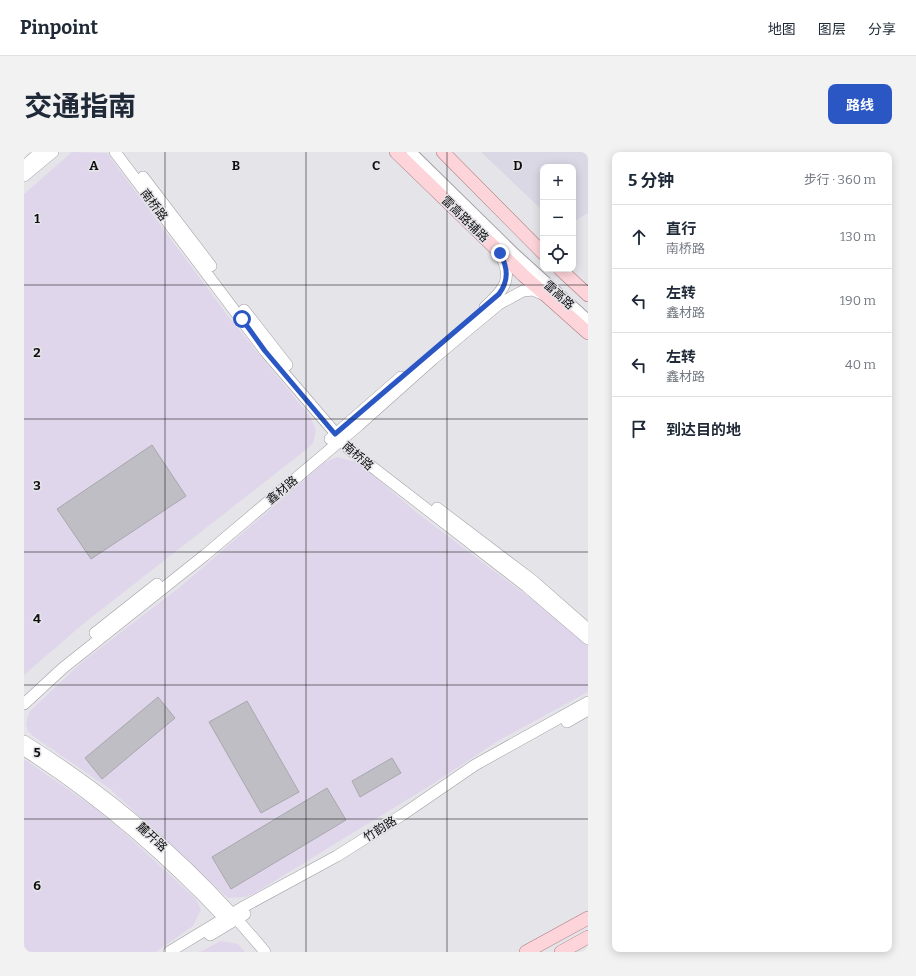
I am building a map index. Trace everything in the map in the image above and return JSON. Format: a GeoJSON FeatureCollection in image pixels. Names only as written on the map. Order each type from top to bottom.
{"type":"FeatureCollection","features":[{"type":"Feature","properties":{"kind":"main road"},"geometry":{"type":"LineString","coordinates":[[24,166],[40,152]]}},
{"type":"Feature","properties":{"kind":"main road"},"geometry":{"type":"LineString","coordinates":[[24,176],[53,152]]}},
{"type":"Feature","properties":{"kind":"main road","name":"南桥路"},"geometry":{"type":"LineString","coordinates":[[115,152],[265,351],[341,435],[389,474],[532,580],[588,628]]}},
{"type":"Feature","properties":{"kind":"main road","name":"南桥路"},"geometry":{"type":"LineString","coordinates":[[124,152],[354,454],[526,586],[588,639]]}},
{"type":"Feature","properties":{"kind":"main road","name":"雷高路辅路"},"geometry":{"type":"LineString","coordinates":[[396,152],[500,253],[588,333]]}},
{"type":"Feature","properties":{"kind":"main road"},"geometry":{"type":"LineString","coordinates":[[443,152],[540,250]]}},
{"type":"Feature","properties":{"kind":"main road","name":"鑫材路"},"geometry":{"type":"LineString","coordinates":[[24,704],[63,668],[194,564],[499,294],[507,279],[506,266],[500,253]]}},
{"type":"Feature","properties":{"kind":"main road"},"geometry":{"type":"LineString","coordinates":[[563,272],[588,294]]}},
{"type":"Feature","properties":{"kind":"main road","name":"鑫材路"},"geometry":{"type":"LineString","coordinates":[[24,694],[59,662],[341,435],[504,300],[517,293],[528,290],[544,294]]}},
{"type":"Feature","properties":{"kind":"main road","name":"竹韵路"},"geometry":{"type":"LineString","coordinates":[[182,952],[230,919],[337,856],[402,815],[475,765],[588,702]]}},
{"type":"Feature","properties":{"kind":"main road","name":"竹韵路"},"geometry":{"type":"LineString","coordinates":[[169,952],[340,862],[478,772],[588,710]]}},
{"type":"Feature","properties":{"kind":"main road","name":"麓开路"},"geometry":{"type":"LineString","coordinates":[[24,741],[74,774],[130,817],[186,869],[230,919],[255,952]]}},
{"type":"Feature","properties":{"kind":"main road","name":"麓开路"},"geometry":{"type":"LineString","coordinates":[[24,750],[70,780],[124,824],[230,919],[264,952]]}},
{"type":"Feature","properties":{"kind":"main road"},"geometry":{"type":"LineString","coordinates":[[526,952],[588,918]]}},
{"type":"Feature","properties":{"kind":"main road"},"geometry":{"type":"LineString","coordinates":[[561,952],[588,937]]}},
{"type":"Feature","properties":{"kind":"street","name":"雷高路"},"geometry":{"type":"LineString","coordinates":[[410,152],[515,254],[588,320]]}},
{"type":"Feature","properties":{"kind":"street","name":"雷高路"},"geometry":{"type":"LineString","coordinates":[[417,152],[518,251],[588,314]]}},
{"type":"Feature","properties":{"kind":"shaded area"},"geometry":{"type":"Polygon","coordinates":[[[72,152],[107,153],[231,320],[309,415],[316,430],[313,443],[307,449],[83,624],[24,675],[24,194],[72,152]]]}},
{"type":"Feature","properties":{"kind":"shaded area"},"geometry":{"type":"Polygon","coordinates":[[[481,152],[588,152],[588,213],[576,220],[576,164],[540,164],[540,208],[481,152]]]}},
{"type":"Feature","properties":{"kind":"shaded area"},"geometry":{"type":"Polygon","coordinates":[[[338,457],[355,462],[368,471],[416,512],[534,601],[588,646],[588,692],[498,741],[431,785],[255,893],[245,897],[228,898],[110,789],[33,736],[28,731],[26,724],[27,719],[30,711],[82,662],[180,587],[325,462],[338,457]]]}},
{"type":"Feature","properties":{"kind":"shaded area"},"geometry":{"type":"Polygon","coordinates":[[[24,759],[95,808],[119,828],[196,899],[201,910],[193,926],[156,952],[24,952],[24,759]]]}},
{"type":"Feature","properties":{"kind":"shaded area"},"geometry":{"type":"Polygon","coordinates":[[[221,941],[238,944],[245,952],[200,952],[221,941]]]}},
{"type":"Feature","properties":{"kind":"building"},"geometry":{"type":"Polygon","coordinates":[[[152,445],[186,496],[91,559],[57,509],[152,445]]]}},
{"type":"Feature","properties":{"kind":"building"},"geometry":{"type":"Polygon","coordinates":[[[158,697],[175,718],[102,779],[85,758],[158,697]]]}},
{"type":"Feature","properties":{"kind":"building"},"geometry":{"type":"Polygon","coordinates":[[[247,701],[299,792],[261,813],[209,722],[247,701]]]}},
{"type":"Feature","properties":{"kind":"building"},"geometry":{"type":"Polygon","coordinates":[[[392,758],[401,773],[360,797],[352,781],[392,758]]]}},
{"type":"Feature","properties":{"kind":"building"},"geometry":{"type":"Polygon","coordinates":[[[327,788],[346,820],[231,889],[212,857],[327,788]]]}},
{"type":"Feature","properties":{"kind":"route"},"geometry":{"type":"LineString","coordinates":[[242,319],[265,351],[335,434],[499,294],[507,279],[506,266],[500,253]]}}]}
